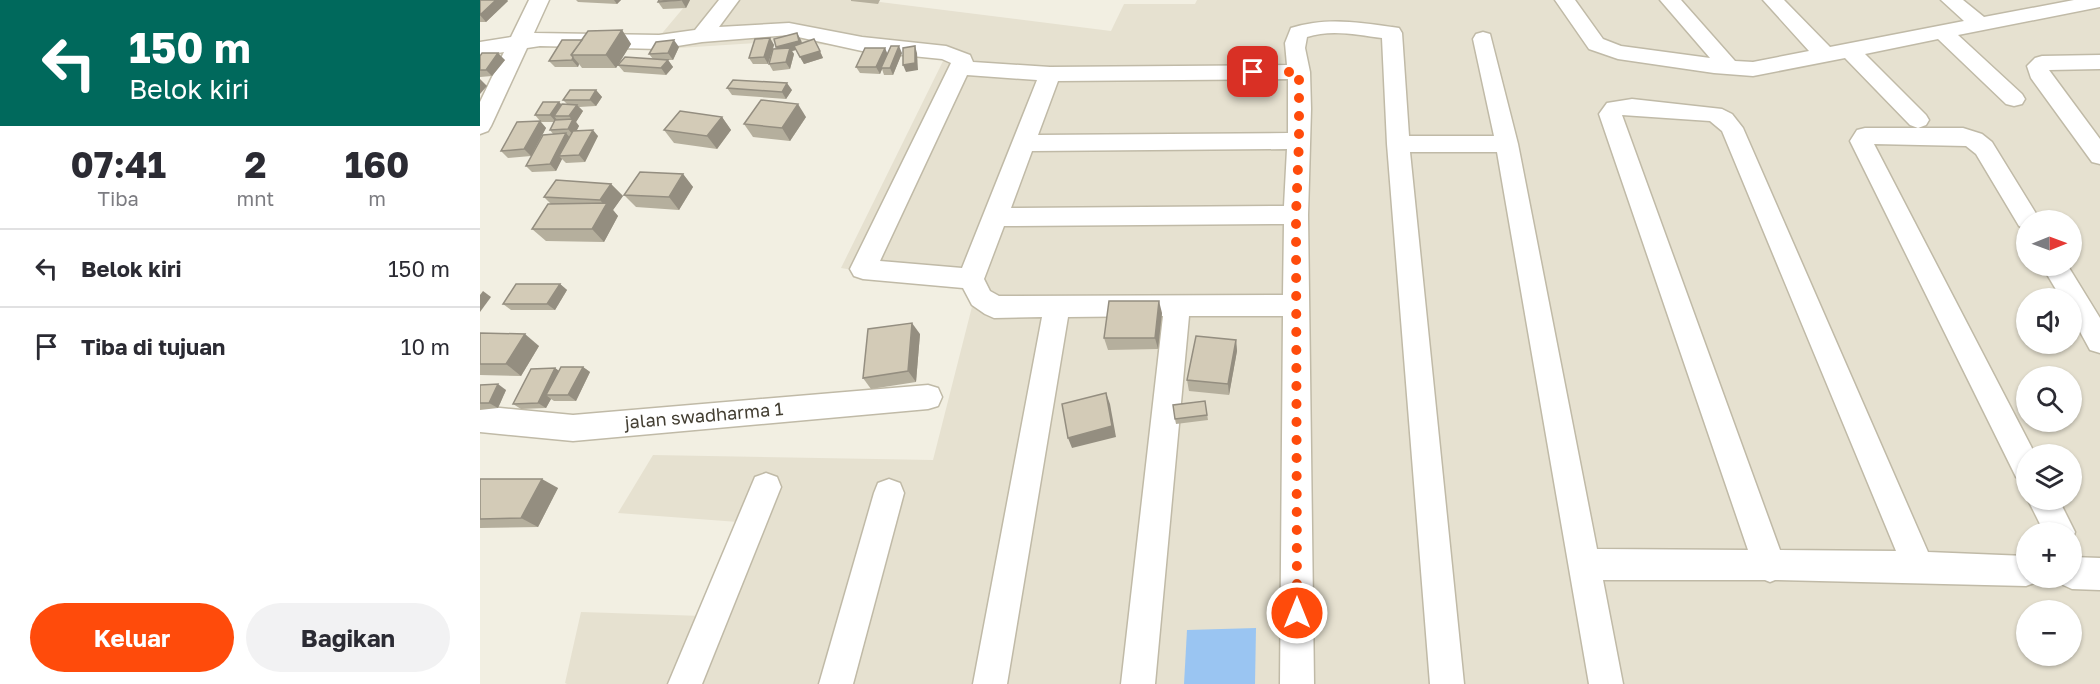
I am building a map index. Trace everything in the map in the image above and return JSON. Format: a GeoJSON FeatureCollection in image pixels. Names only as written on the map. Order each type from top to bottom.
{"type":"FeatureCollection","features":[{"type":"Feature","properties":{"kind":"street"},"geometry":{"type":"LineString","coordinates":[[480,126],[539,0]]}},
{"type":"Feature","properties":{"kind":"street"},"geometry":{"type":"LineString","coordinates":[[702,35],[729,0]]}},
{"type":"Feature","properties":{"kind":"street"},"geometry":{"type":"LineString","coordinates":[[1565,0],[1596,44],[1618,52],[1753,69],[2100,1]]}},
{"type":"Feature","properties":{"kind":"street"},"geometry":{"type":"LineString","coordinates":[[1670,0],[1729,67]]}},
{"type":"Feature","properties":{"kind":"street"},"geometry":{"type":"LineString","coordinates":[[1773,0],[1825,55]]}},
{"type":"Feature","properties":{"kind":"street"},"geometry":{"type":"LineString","coordinates":[[1951,0],[1980,24]]}},
{"type":"Feature","properties":{"kind":"street"},"geometry":{"type":"LineString","coordinates":[[1297,684],[1296,215],[1299,72],[1294,41],[1298,33],[1307,28],[1335,27],[1392,33],[1398,144],[1446,684]]}},
{"type":"Feature","properties":{"kind":"street"},"geometry":{"type":"LineString","coordinates":[[480,49],[540,39],[659,42],[702,35],[789,29],[862,44],[946,53],[963,60],[863,269],[971,279]]}},
{"type":"Feature","properties":{"kind":"street"},"geometry":{"type":"LineString","coordinates":[[1942,32],[2014,99]]}},
{"type":"Feature","properties":{"kind":"street"},"geometry":{"type":"LineString","coordinates":[[1483,39],[1507,144],[1606,684]]}},
{"type":"Feature","properties":{"kind":"street"},"geometry":{"type":"LineString","coordinates":[[1849,50],[1918,120]]}},
{"type":"Feature","properties":{"kind":"street"},"geometry":{"type":"LineString","coordinates":[[2100,62],[2042,63],[2038,66],[2039,73],[2100,156]]}},
{"type":"Feature","properties":{"kind":"street"},"geometry":{"type":"LineString","coordinates":[[960,69],[1050,74],[1299,72]]}},
{"type":"Feature","properties":{"kind":"street"},"geometry":{"type":"LineString","coordinates":[[1050,74],[971,279],[981,298],[994,307],[1296,305]]}},
{"type":"Feature","properties":{"kind":"street"},"geometry":{"type":"LineString","coordinates":[[1770,567],[1610,114],[1615,108],[1632,107],[1714,114],[1724,119],[1732,128],[1918,565]]}},
{"type":"Feature","properties":{"kind":"street"},"geometry":{"type":"LineString","coordinates":[[2016,447],[1861,141],[1865,136],[1880,135],[1964,136],[1974,140],[1984,148],[2022,210]]}},
{"type":"Feature","properties":{"kind":"street"},"geometry":{"type":"LineString","coordinates":[[1023,143],[1299,141]]}},
{"type":"Feature","properties":{"kind":"street"},"geometry":{"type":"LineString","coordinates":[[1398,144],[1507,144]]}},
{"type":"Feature","properties":{"kind":"street"},"geometry":{"type":"LineString","coordinates":[[995,217],[1296,215]]}},
{"type":"Feature","properties":{"kind":"street"},"geometry":{"type":"LineString","coordinates":[[2061,276],[2100,342]]}},
{"type":"Feature","properties":{"kind":"street"},"geometry":{"type":"LineString","coordinates":[[990,684],[1057,306]]}},
{"type":"Feature","properties":{"kind":"street"},"geometry":{"type":"LineString","coordinates":[[1138,684],[1177,306]]}},
{"type":"Feature","properties":{"kind":"street","name":"jalan swadharma 1"},"geometry":{"type":"LineString","coordinates":[[480,419],[573,428],[928,397]]}},
{"type":"Feature","properties":{"kind":"street"},"geometry":{"type":"LineString","coordinates":[[685,684],[766,487]]}},
{"type":"Feature","properties":{"kind":"street"},"geometry":{"type":"LineString","coordinates":[[836,684],[888,493]]}},
{"type":"Feature","properties":{"kind":"street"},"geometry":{"type":"LineString","coordinates":[[1585,564],[1770,567],[1918,565],[2016,570]]}},
{"type":"Feature","properties":{"kind":"shaded area"},"geometry":{"type":"Polygon","coordinates":[[[690,0],[864,0],[1111,31],[1124,4],[1195,4],[1197,0],[2100,0],[2100,684],[567,684],[565,683],[581,612],[703,616],[738,522],[618,513],[653,455],[933,460],[976,291],[841,268],[945,57],[787,41],[648,50],[690,0]]]}},
{"type":"Feature","properties":{"kind":"water"},"geometry":{"type":"Polygon","coordinates":[[[1256,628],[1255,684],[1184,684],[1187,630],[1256,628]]]}},
{"type":"Feature","properties":{"kind":"building"},"geometry":{"type":"Polygon","coordinates":[[[480,0],[496,0],[480,15],[480,0]]]}},
{"type":"Feature","properties":{"kind":"building"},"geometry":{"type":"Polygon","coordinates":[[[659,0],[682,0],[658,2],[659,0]]]}},
{"type":"Feature","properties":{"kind":"building"},"geometry":{"type":"Polygon","coordinates":[[[622,30],[606,55],[571,55],[588,31],[622,30]]]}},
{"type":"Feature","properties":{"kind":"building"},"geometry":{"type":"Polygon","coordinates":[[[797,33],[799,41],[776,47],[774,39],[797,33]]]}},
{"type":"Feature","properties":{"kind":"building"},"geometry":{"type":"Polygon","coordinates":[[[770,38],[764,57],[749,58],[755,39],[770,38]]]}},
{"type":"Feature","properties":{"kind":"building"},"geometry":{"type":"Polygon","coordinates":[[[814,39],[820,51],[800,57],[794,46],[814,39]]]}},
{"type":"Feature","properties":{"kind":"building"},"geometry":{"type":"Polygon","coordinates":[[[562,40],[582,40],[571,55],[572,60],[549,61],[562,40]]]}},
{"type":"Feature","properties":{"kind":"building"},"geometry":{"type":"Polygon","coordinates":[[[674,40],[668,53],[649,54],[656,42],[674,40]]]}},
{"type":"Feature","properties":{"kind":"building"},"geometry":{"type":"Polygon","coordinates":[[[891,46],[899,46],[890,68],[881,68],[891,46]]]}},
{"type":"Feature","properties":{"kind":"building"},"geometry":{"type":"Polygon","coordinates":[[[915,46],[915,63],[903,65],[903,48],[915,46]]]}},
{"type":"Feature","properties":{"kind":"building"},"geometry":{"type":"Polygon","coordinates":[[[790,48],[786,62],[769,64],[773,49],[790,48]]]}},
{"type":"Feature","properties":{"kind":"building"},"geometry":{"type":"Polygon","coordinates":[[[865,48],[885,48],[876,67],[856,67],[865,48]]]}},
{"type":"Feature","properties":{"kind":"building"},"geometry":{"type":"Polygon","coordinates":[[[482,53],[498,53],[486,70],[480,70],[482,53]]]}},
{"type":"Feature","properties":{"kind":"building"},"geometry":{"type":"Polygon","coordinates":[[[625,57],[668,60],[661,68],[618,65],[625,57]]]}},
{"type":"Feature","properties":{"kind":"building"},"geometry":{"type":"Polygon","coordinates":[[[733,80],[787,83],[782,92],[727,88],[733,80]]]}},
{"type":"Feature","properties":{"kind":"building"},"geometry":{"type":"Polygon","coordinates":[[[570,90],[596,90],[590,100],[563,100],[570,90]]]}},
{"type":"Feature","properties":{"kind":"building"},"geometry":{"type":"Polygon","coordinates":[[[761,100],[798,104],[782,128],[744,124],[761,100]]]}},
{"type":"Feature","properties":{"kind":"building"},"geometry":{"type":"Polygon","coordinates":[[[543,102],[559,102],[550,115],[535,115],[543,102]]]}},
{"type":"Feature","properties":{"kind":"building"},"geometry":{"type":"Polygon","coordinates":[[[562,104],[577,105],[569,116],[554,116],[562,104]]]}},
{"type":"Feature","properties":{"kind":"building"},"geometry":{"type":"Polygon","coordinates":[[[680,111],[722,117],[707,136],[664,130],[680,111]]]}},
{"type":"Feature","properties":{"kind":"building"},"geometry":{"type":"Polygon","coordinates":[[[573,119],[568,129],[550,130],[555,120],[573,119]]]}},
{"type":"Feature","properties":{"kind":"building"},"geometry":{"type":"Polygon","coordinates":[[[540,121],[524,149],[501,151],[517,122],[540,121]]]}},
{"type":"Feature","properties":{"kind":"building"},"geometry":{"type":"Polygon","coordinates":[[[593,130],[579,155],[559,156],[573,131],[593,130]]]}},
{"type":"Feature","properties":{"kind":"building"},"geometry":{"type":"Polygon","coordinates":[[[566,133],[550,164],[526,166],[543,135],[566,133]]]}},
{"type":"Feature","properties":{"kind":"building"},"geometry":{"type":"Polygon","coordinates":[[[640,172],[683,174],[669,197],[624,195],[640,172]]]}},
{"type":"Feature","properties":{"kind":"building"},"geometry":{"type":"Polygon","coordinates":[[[556,180],[611,184],[600,200],[544,197],[556,180]]]}},
{"type":"Feature","properties":{"kind":"building"},"geometry":{"type":"Polygon","coordinates":[[[607,203],[592,229],[532,229],[548,204],[607,203]]]}},
{"type":"Feature","properties":{"kind":"building"},"geometry":{"type":"Polygon","coordinates":[[[516,284],[560,284],[547,304],[503,304],[516,284]]]}},
{"type":"Feature","properties":{"kind":"building"},"geometry":{"type":"Polygon","coordinates":[[[1109,301],[1159,301],[1155,338],[1104,338],[1109,301]]]}},
{"type":"Feature","properties":{"kind":"building"},"geometry":{"type":"Polygon","coordinates":[[[912,323],[908,371],[863,378],[868,329],[912,323]]]}},
{"type":"Feature","properties":{"kind":"building"},"geometry":{"type":"Polygon","coordinates":[[[480,333],[525,334],[506,364],[480,364],[480,333]]]}},
{"type":"Feature","properties":{"kind":"building"},"geometry":{"type":"Polygon","coordinates":[[[1196,336],[1236,340],[1228,384],[1187,380],[1196,336]]]}},
{"type":"Feature","properties":{"kind":"building"},"geometry":{"type":"Polygon","coordinates":[[[561,367],[583,367],[568,395],[546,395],[561,367]]]}},
{"type":"Feature","properties":{"kind":"building"},"geometry":{"type":"Polygon","coordinates":[[[555,368],[538,403],[513,404],[531,369],[555,368]]]}},
{"type":"Feature","properties":{"kind":"building"},"geometry":{"type":"Polygon","coordinates":[[[498,384],[489,403],[480,403],[480,385],[498,384]]]}},
{"type":"Feature","properties":{"kind":"building"},"geometry":{"type":"Polygon","coordinates":[[[1106,393],[1112,426],[1068,438],[1062,404],[1106,393]]]}},
{"type":"Feature","properties":{"kind":"building"},"geometry":{"type":"Polygon","coordinates":[[[1205,401],[1207,415],[1175,419],[1173,405],[1205,401]]]}},
{"type":"Feature","properties":{"kind":"building"},"geometry":{"type":"Polygon","coordinates":[[[480,479],[542,479],[521,518],[480,519],[480,479]]]}},
{"type":"Feature","properties":{"kind":"route"},"geometry":{"type":"LineString","coordinates":[[1253,72],[1299,72],[1296,215],[1297,613]]}}]}
